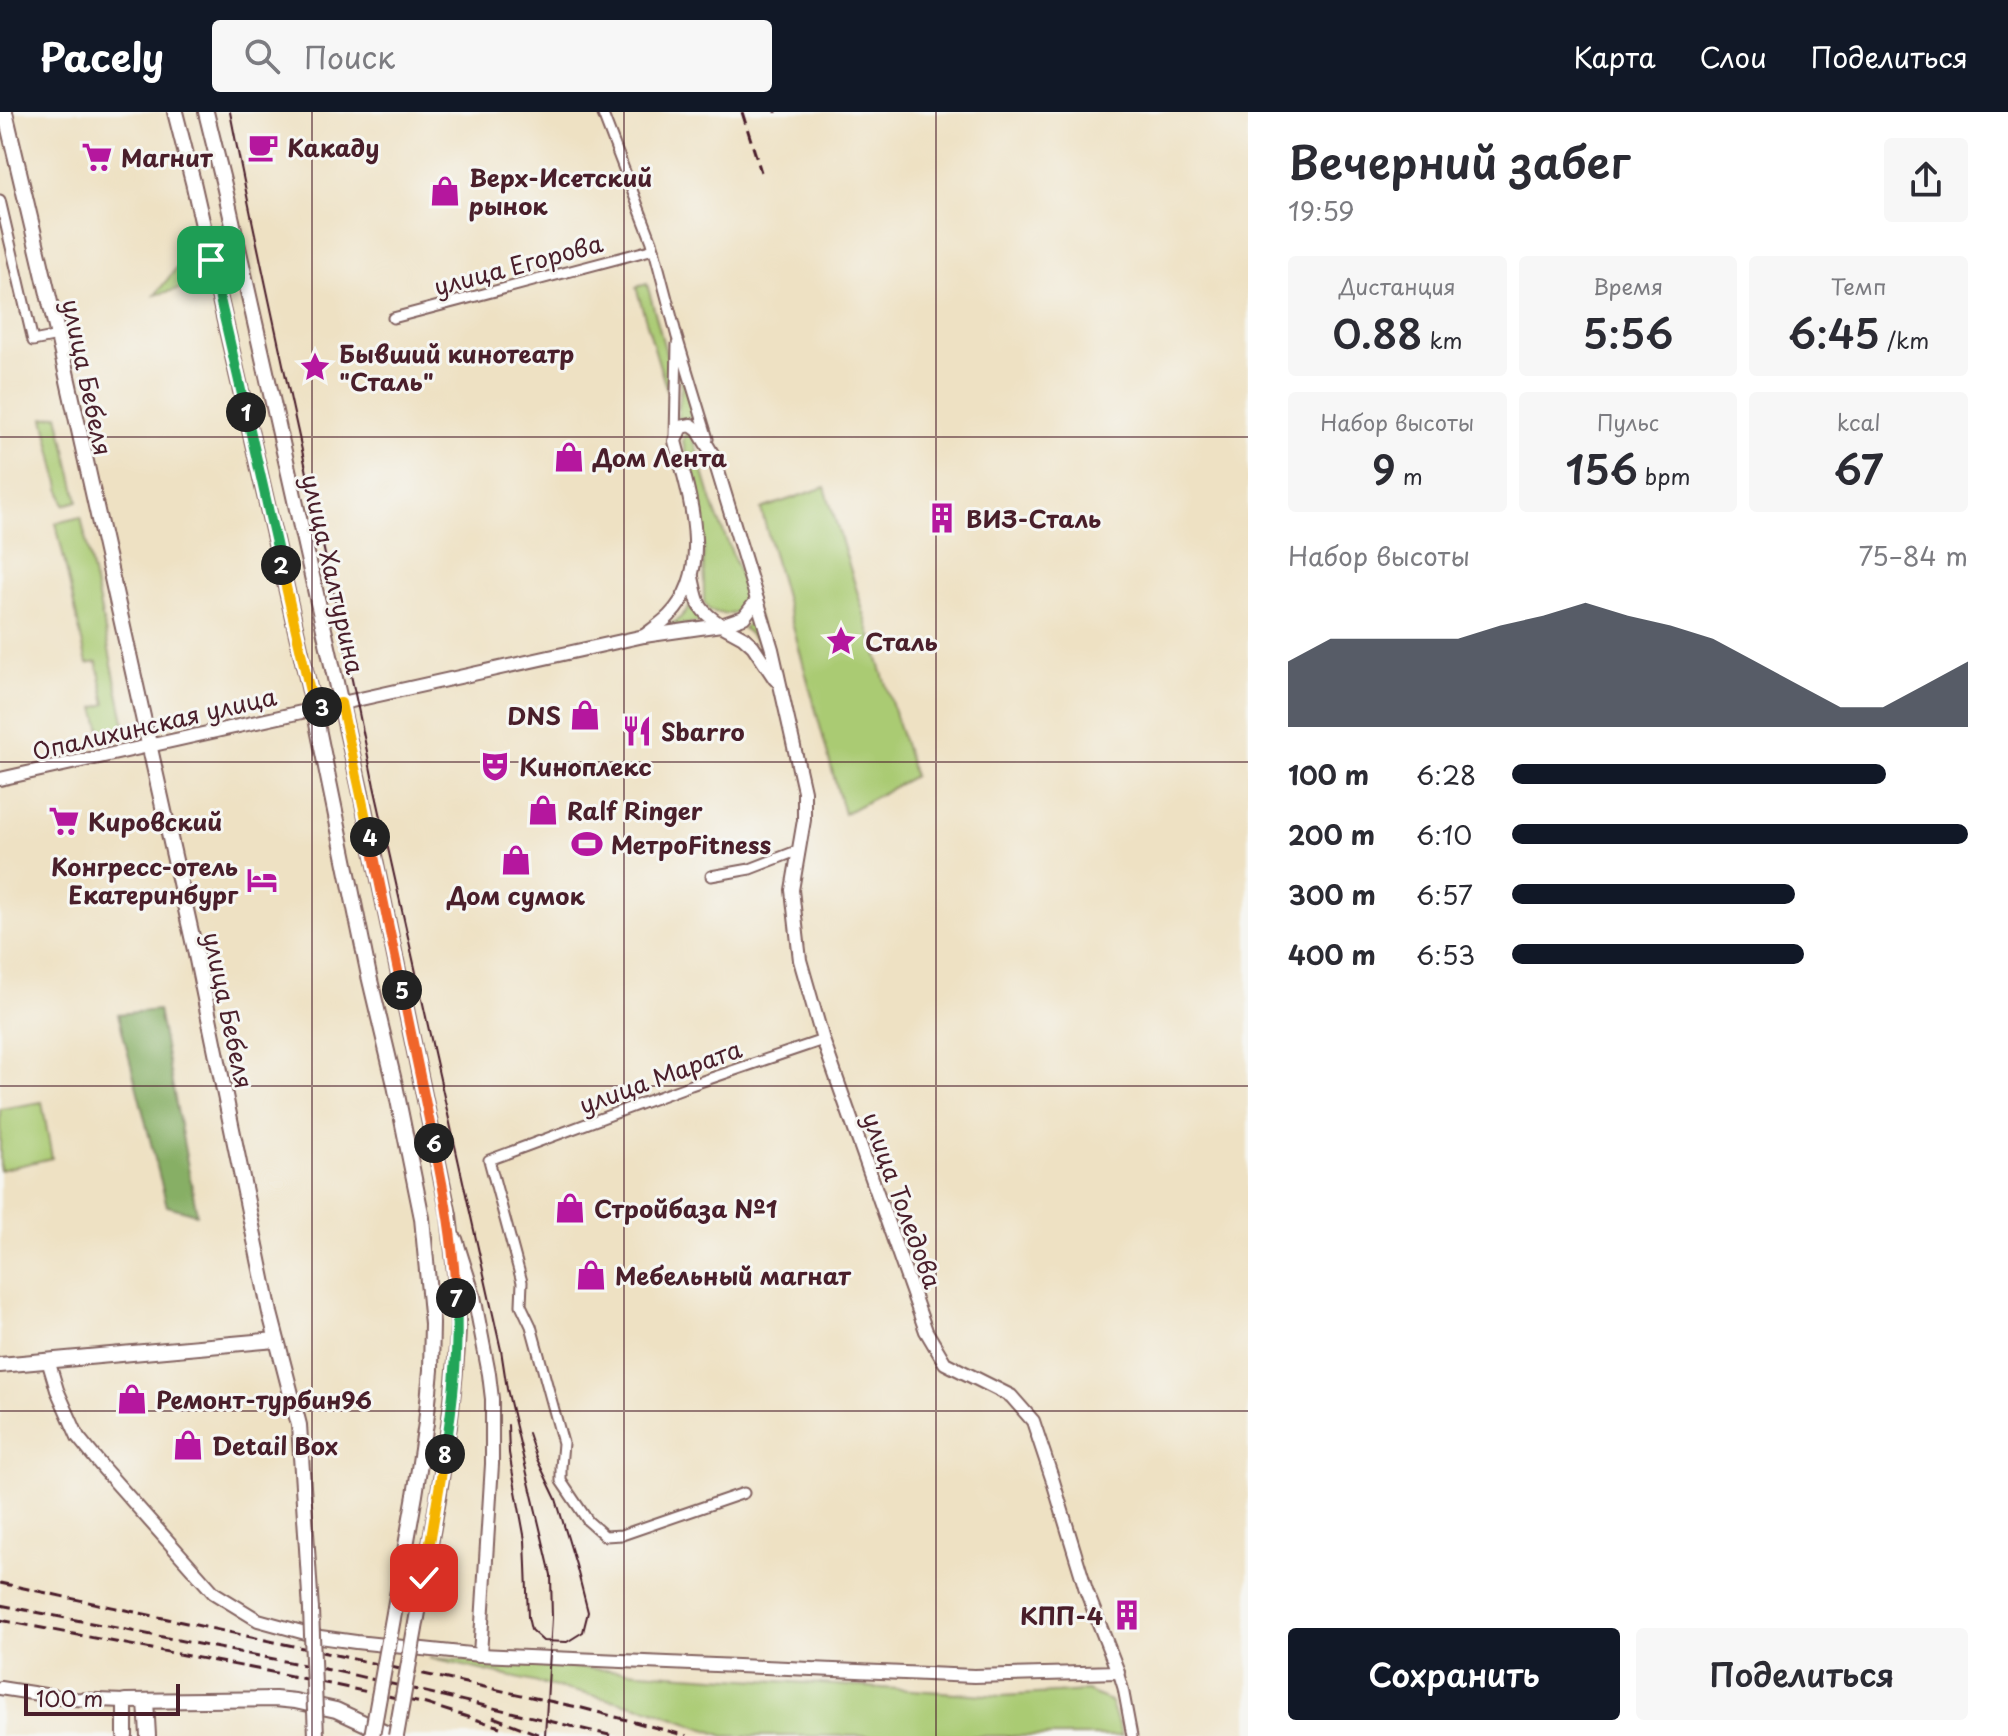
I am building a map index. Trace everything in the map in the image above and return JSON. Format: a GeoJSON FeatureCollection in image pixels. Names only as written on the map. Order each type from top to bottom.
{"type":"FeatureCollection","features":[{"type":"Feature","properties":{"kind":"main road","name":"улица Бебеля"},"geometry":{"type":"LineString","coordinates":[[5,112],[195,950],[276,1340],[299,1425],[316,1736]]}},
{"type":"Feature","properties":{"kind":"main road","name":"улица Халтурина"},"geometry":{"type":"LineString","coordinates":[[175,112],[314,709],[422,1218],[432,1324],[426,1423],[372,1736]]}},
{"type":"Feature","properties":{"kind":"main road","name":"улица Халтурина"},"geometry":{"type":"LineString","coordinates":[[206,112],[341,703],[449,1215],[458,1326],[455,1373],[438,1499],[394,1736]]}},
{"type":"Feature","properties":{"kind":"main road"},"geometry":{"type":"LineString","coordinates":[[0,1365],[276,1340]]}},
{"type":"Feature","properties":{"kind":"main road"},"geometry":{"type":"LineString","coordinates":[[125,1736],[125,1701],[275,1699],[336,1710],[394,1736]]}},
{"type":"Feature","properties":{"kind":"main road"},"geometry":{"type":"LineString","coordinates":[[146,1701],[148,1736]]}},
{"type":"Feature","properties":{"kind":"street"},"geometry":{"type":"LineString","coordinates":[[602,112],[654,249],[713,455]]}},
{"type":"Feature","properties":{"kind":"street"},"geometry":{"type":"LineString","coordinates":[[0,200],[33,341],[58,336]]}},
{"type":"Feature","properties":{"kind":"street","name":"улица Егорова"},"geometry":{"type":"LineString","coordinates":[[393,318],[654,249]]}},
{"type":"Feature","properties":{"kind":"street"},"geometry":{"type":"LineString","coordinates":[[644,636],[669,616],[683,597],[692,576],[696,537],[675,441],[677,337]]}},
{"type":"Feature","properties":{"kind":"street"},"geometry":{"type":"LineString","coordinates":[[675,441],[681,427],[691,425],[698,430],[713,455]]}},
{"type":"Feature","properties":{"kind":"street","name":"улица Толедова"},"geometry":{"type":"LineString","coordinates":[[713,455],[772,649],[804,791],[804,820],[792,890],[800,960],[823,1040],[926,1331],[945,1363],[1011,1396],[1033,1421],[1086,1590],[1118,1672]]}},
{"type":"Feature","properties":{"kind":"street"},"geometry":{"type":"LineString","coordinates":[[692,576],[698,605],[707,616],[753,646],[779,685]]}},
{"type":"Feature","properties":{"kind":"street"},"geometry":{"type":"LineString","coordinates":[[721,625],[744,617],[757,600]]}},
{"type":"Feature","properties":{"kind":"street","name":"Опалихинская улица"},"geometry":{"type":"LineString","coordinates":[[0,779],[644,636],[721,625]]}},
{"type":"Feature","properties":{"kind":"street"},"geometry":{"type":"LineString","coordinates":[[711,876],[750,869],[799,850]]}},
{"type":"Feature","properties":{"kind":"street","name":"улица Марата"},"geometry":{"type":"LineString","coordinates":[[744,1493],[622,1535],[605,1536],[588,1521],[561,1481],[563,1443],[531,1326],[521,1305],[522,1282],[489,1160],[823,1040]]}},
{"type":"Feature","properties":{"kind":"street"},"geometry":{"type":"LineString","coordinates":[[449,1215],[474,1296],[492,1399],[492,1464],[480,1655]]}},
{"type":"Feature","properties":{"kind":"street"},"geometry":{"type":"LineString","coordinates":[[48,1360],[57,1390],[78,1437],[214,1593],[258,1620],[320,1637],[480,1655],[974,1676],[1118,1672],[1132,1736]]}},
{"type":"Feature","properties":{"kind":"street"},"geometry":{"type":"LineString","coordinates":[[0,1688],[71,1699],[125,1701]]}},
{"type":"Feature","properties":{"kind":"green space"},"geometry":{"type":"Polygon","coordinates":[[[187,255],[195,285],[155,295],[187,255]]]}},
{"type":"Feature","properties":{"kind":"green space"},"geometry":{"type":"Polygon","coordinates":[[[647,284],[670,367],[667,391],[636,287],[647,284]]]}},
{"type":"Feature","properties":{"kind":"green space"},"geometry":{"type":"Polygon","coordinates":[[[683,369],[699,422],[688,418],[677,422],[683,369]]]}},
{"type":"Feature","properties":{"kind":"green space"},"geometry":{"type":"Polygon","coordinates":[[[58,415],[78,501],[64,505],[44,418],[58,415]]]}},
{"type":"Feature","properties":{"kind":"green space"},"geometry":{"type":"Polygon","coordinates":[[[687,434],[694,440],[712,502],[743,587],[743,605],[737,612],[724,614],[710,611],[704,602],[703,511],[683,442],[687,434]]]}},
{"type":"Feature","properties":{"kind":"green space"},"geometry":{"type":"Polygon","coordinates":[[[825,487],[914,776],[844,814],[761,509],[825,487]]]}},
{"type":"Feature","properties":{"kind":"green space"},"geometry":{"type":"Polygon","coordinates":[[[81,517],[124,721],[120,737],[104,742],[95,708],[106,704],[97,662],[87,664],[56,523],[81,517]]]}},
{"type":"Feature","properties":{"kind":"green space"},"geometry":{"type":"Polygon","coordinates":[[[692,604],[700,622],[667,627],[680,618],[692,604]]]}},
{"type":"Feature","properties":{"kind":"green space"},"geometry":{"type":"Polygon","coordinates":[[[757,613],[767,651],[743,628],[757,613]]]}},
{"type":"Feature","properties":{"kind":"green space"},"geometry":{"type":"Polygon","coordinates":[[[158,1010],[197,1214],[167,1206],[118,1014],[158,1010]]]}},
{"type":"Feature","properties":{"kind":"green space"},"geometry":{"type":"Polygon","coordinates":[[[42,1102],[52,1158],[0,1170],[0,1109],[42,1102]]]}},
{"type":"Feature","properties":{"kind":"green space"},"geometry":{"type":"Polygon","coordinates":[[[429,1658],[1002,1696],[1087,1691],[1110,1701],[1122,1736],[724,1736],[651,1709],[429,1658]]]}},
{"type":"Feature","properties":{"kind":"tram line"},"geometry":{"type":"LineString","coordinates":[[230,112],[374,786],[551,1575],[552,1618],[545,1736]]}},
{"type":"Feature","properties":{"kind":"tram line"},"geometry":{"type":"LineString","coordinates":[[508,1425],[509,1453],[525,1540],[531,1630],[543,1641],[567,1642],[583,1632],[588,1612],[556,1499],[528,1433]]}},
{"type":"Feature","properties":{"kind":"railway"},"geometry":{"type":"LineString","coordinates":[[742,112],[761,172]]}},
{"type":"Feature","properties":{"kind":"railway"},"geometry":{"type":"LineString","coordinates":[[0,1583],[582,1708],[687,1736]]}},
{"type":"Feature","properties":{"kind":"railway"},"geometry":{"type":"LineString","coordinates":[[0,1605],[345,1673],[613,1736]]}},
{"type":"Feature","properties":{"kind":"railway"},"geometry":{"type":"LineString","coordinates":[[0,1620],[426,1704],[500,1727]]}},
{"type":"Feature","properties":{"kind":"railway"},"geometry":{"type":"LineString","coordinates":[[493,1717],[543,1736]]}},
{"type":"Feature","properties":{"kind":"place","name":"Какаду"},"geometry":{"type":"Point","coordinates":[263,147]}},
{"type":"Feature","properties":{"kind":"place","name":"Магнит"},"geometry":{"type":"Point","coordinates":[97,157]}},
{"type":"Feature","properties":{"kind":"place","name":"Верх-Исетский рынок"},"geometry":{"type":"Point","coordinates":[445,191]}},
{"type":"Feature","properties":{"kind":"place","name":"Бывший кинотеатр \"Сталь\""},"geometry":{"type":"Point","coordinates":[315,367]}},
{"type":"Feature","properties":{"kind":"place","name":"Дом Лента"},"geometry":{"type":"Point","coordinates":[569,457]}},
{"type":"Feature","properties":{"kind":"place","name":"ВИЗ-Сталь"},"geometry":{"type":"Point","coordinates":[942,518]}},
{"type":"Feature","properties":{"kind":"place","name":"Сталь"},"geometry":{"type":"Point","coordinates":[841,641]}},
{"type":"Feature","properties":{"kind":"place","name":"DNS"},"geometry":{"type":"Point","coordinates":[585,715]}},
{"type":"Feature","properties":{"kind":"place","name":"Sbarro"},"geometry":{"type":"Point","coordinates":[637,731]}},
{"type":"Feature","properties":{"kind":"place","name":"Киноплекс"},"geometry":{"type":"Point","coordinates":[495,766]}},
{"type":"Feature","properties":{"kind":"place","name":"Ralf Ringer"},"geometry":{"type":"Point","coordinates":[543,810]}},
{"type":"Feature","properties":{"kind":"place","name":"Кировский"},"geometry":{"type":"Point","coordinates":[64,821]}},
{"type":"Feature","properties":{"kind":"place","name":"МетроFitness"},"geometry":{"type":"Point","coordinates":[587,844]}},
{"type":"Feature","properties":{"kind":"place","name":"Дом сумок"},"geometry":{"type":"Point","coordinates":[516,860]}},
{"type":"Feature","properties":{"kind":"place","name":"Конгресс-отель Екатеринбург"},"geometry":{"type":"Point","coordinates":[262,880]}},
{"type":"Feature","properties":{"kind":"place","name":"Стройбаза №1"},"geometry":{"type":"Point","coordinates":[570,1208]}},
{"type":"Feature","properties":{"kind":"place","name":"Мебельный магнат"},"geometry":{"type":"Point","coordinates":[591,1275]}},
{"type":"Feature","properties":{"kind":"place","name":"Ремонт-турбин96"},"geometry":{"type":"Point","coordinates":[132,1399]}},
{"type":"Feature","properties":{"kind":"place","name":"Detail Box"},"geometry":{"type":"Point","coordinates":[188,1445]}},
{"type":"Feature","properties":{"kind":"place","name":"КПП-4"},"geometry":{"type":"Point","coordinates":[1127,1615]}},
{"type":"Feature","properties":{"kind":"route"},"geometry":{"type":"LineString","coordinates":[[211,260],[314,709],[341,703],[449,1215],[458,1326],[455,1373],[424,1578]]}}]}
